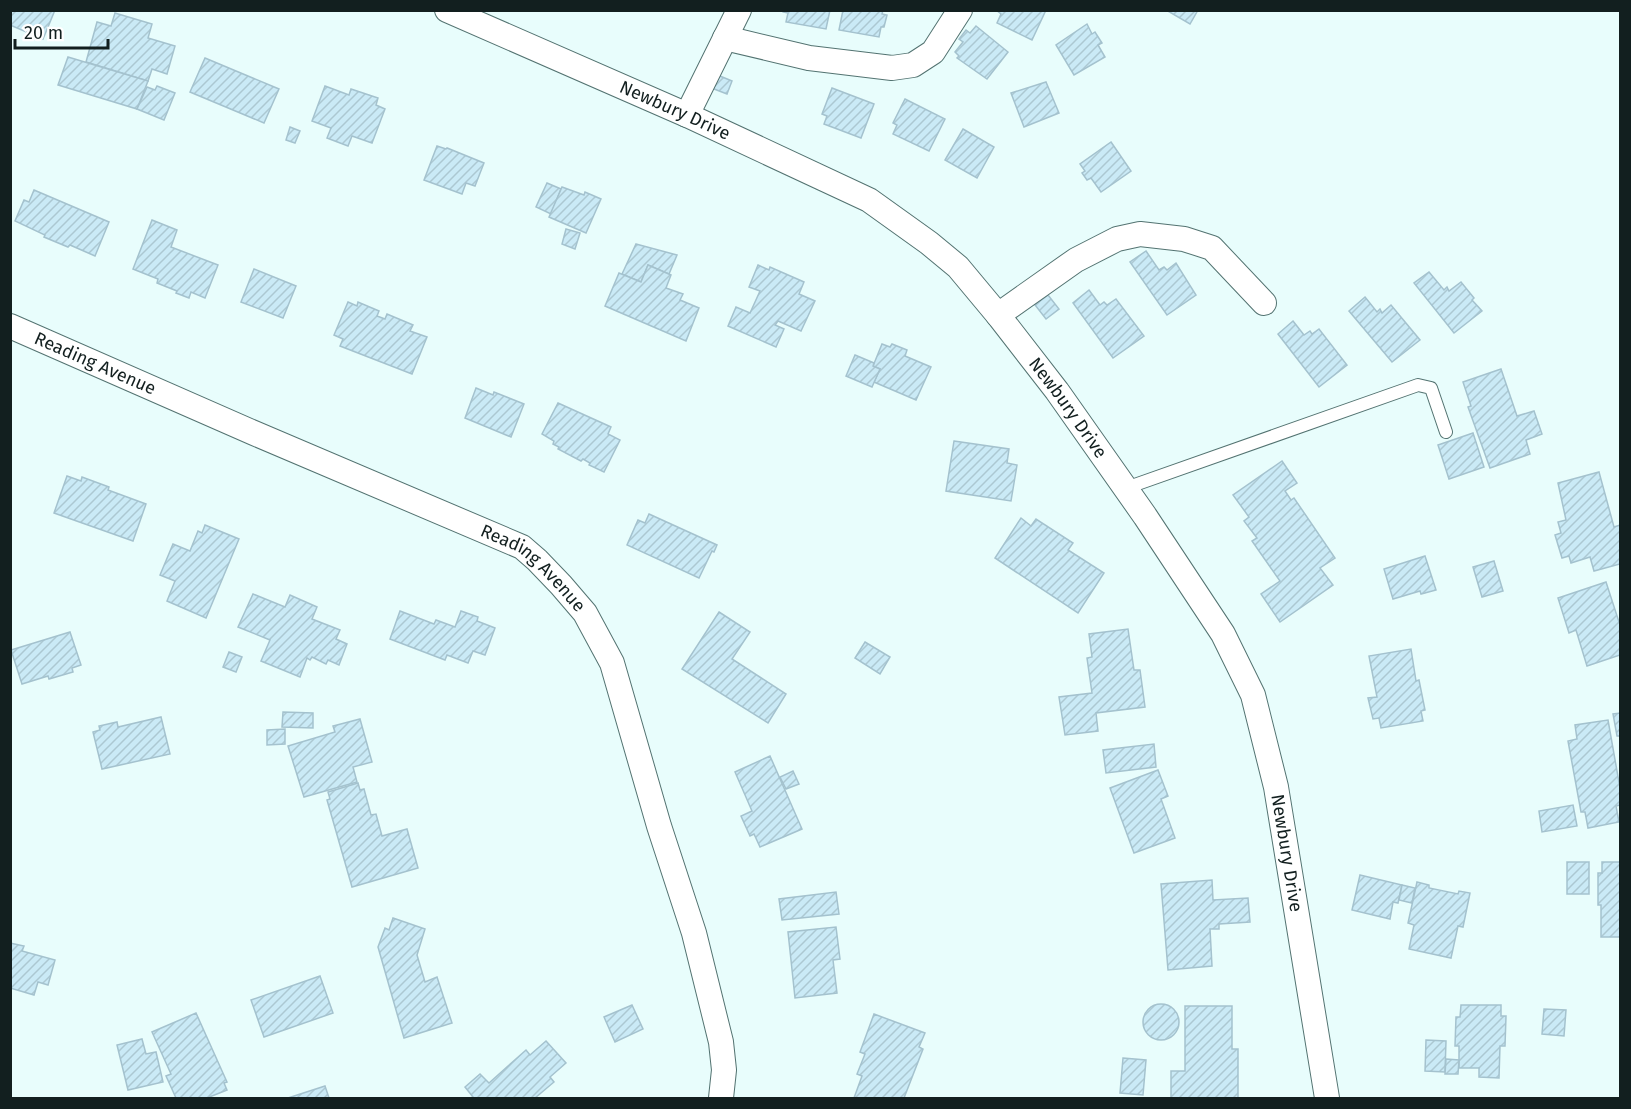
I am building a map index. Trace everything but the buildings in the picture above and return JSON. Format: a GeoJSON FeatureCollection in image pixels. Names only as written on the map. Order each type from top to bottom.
{"type":"FeatureCollection","features":[{"type":"Feature","properties":{"kind":"street","name":"Newbury Drive"},"geometry":{"type":"LineString","coordinates":[[447,10],[687,114],[869,200],[958,267],[998,315],[1057,391],[1223,634],[1253,695],[1276,787],[1327,1098]]}},
{"type":"Feature","properties":{"kind":"street"},"geometry":{"type":"LineString","coordinates":[[687,114],[739,10]]}},
{"type":"Feature","properties":{"kind":"street"},"geometry":{"type":"LineString","coordinates":[[725,38],[809,58],[892,68],[903,67],[913,65],[933,52],[960,10]]}},
{"type":"Feature","properties":{"kind":"street"},"geometry":{"type":"LineString","coordinates":[[998,315],[1076,260],[1117,240],[1140,234],[1184,240],[1212,248],[1264,303]]}},
{"type":"Feature","properties":{"kind":"street","name":"Reading Avenue"},"geometry":{"type":"LineString","coordinates":[[10,326],[522,547],[561,585],[585,613],[612,663],[626,705],[659,826],[694,933],[721,1042],[724,1070],[721,1098]]}},
{"type":"Feature","properties":{"kind":"lane"},"geometry":{"type":"LineString","coordinates":[[1125,488],[1418,385],[1431,388],[1446,432]]}}]}
